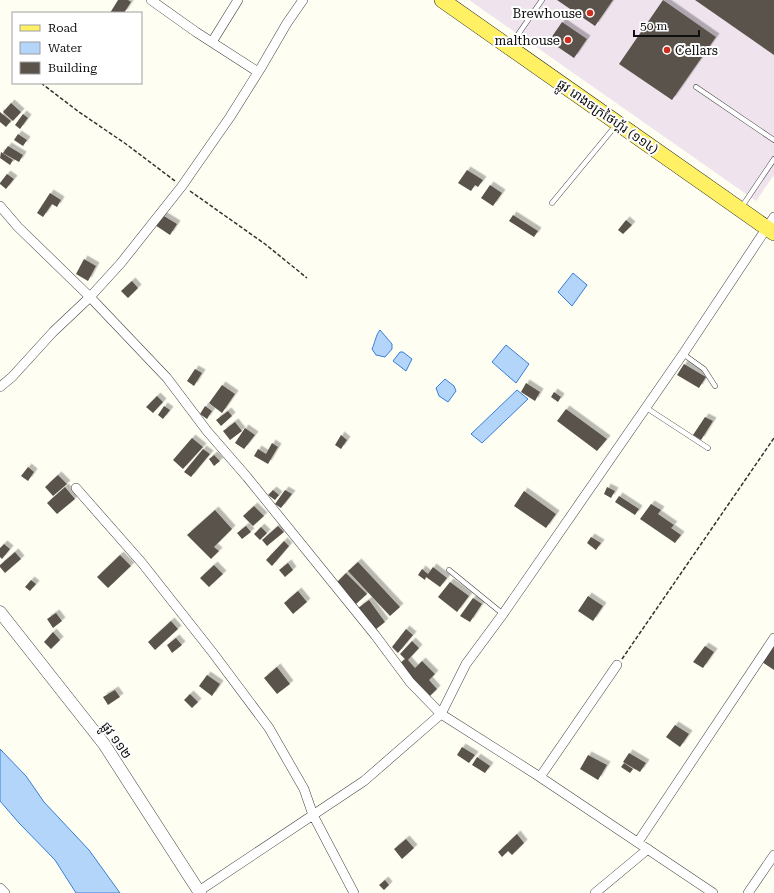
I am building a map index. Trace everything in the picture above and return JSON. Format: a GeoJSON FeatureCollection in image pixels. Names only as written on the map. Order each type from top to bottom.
{"type":"FeatureCollection","features":[{"type":"Feature","properties":{"kind":"main road","name":"ផ្លូវ រោងចក្រថៃហ្គ័រ (១១៤)"},"geometry":{"type":"LineString","coordinates":[[442,0],[741,209],[772,226]]}},
{"type":"Feature","properties":{"kind":"street"},"geometry":{"type":"LineString","coordinates":[[151,0],[258,72]]}},
{"type":"Feature","properties":{"kind":"street"},"geometry":{"type":"LineString","coordinates":[[212,42],[238,0]]}},
{"type":"Feature","properties":{"kind":"street"},"geometry":{"type":"LineString","coordinates":[[0,387],[12,377],[53,332],[90,297],[122,263],[182,186],[230,117],[287,23],[303,0]]}},
{"type":"Feature","properties":{"kind":"street"},"geometry":{"type":"LineString","coordinates":[[0,206],[18,227],[90,297],[167,378],[207,431],[247,477],[375,635],[410,682],[441,714],[540,777],[713,893]]}},
{"type":"Feature","properties":{"kind":"street"},"geometry":{"type":"LineString","coordinates":[[199,892],[364,780],[441,714],[466,664],[503,614],[772,226]]}},
{"type":"Feature","properties":{"kind":"street"},"geometry":{"type":"LineString","coordinates":[[76,488],[142,564],[214,653],[269,728],[304,789],[313,815],[354,893]]}},
{"type":"Feature","properties":{"kind":"street","name":"ផ្លូវ ១១២"},"geometry":{"type":"LineString","coordinates":[[0,612],[104,744],[199,892]]}},
{"type":"Feature","properties":{"kind":"street"},"geometry":{"type":"LineString","coordinates":[[638,842],[774,638]]}},
{"type":"Feature","properties":{"kind":"street"},"geometry":{"type":"LineString","coordinates":[[540,777],[617,665]]}},
{"type":"Feature","properties":{"kind":"street"},"geometry":{"type":"LineString","coordinates":[[595,893],[648,849]]}},
{"type":"Feature","properties":{"kind":"street"},"geometry":{"type":"LineString","coordinates":[[748,893],[774,855]]}},
{"type":"Feature","properties":{"kind":"street"},"geometry":{"type":"LineString","coordinates":[[0,888],[5,893]]}},
{"type":"Feature","properties":{"kind":"lane"},"geometry":{"type":"LineString","coordinates":[[510,47],[542,0]]}},
{"type":"Feature","properties":{"kind":"lane"},"geometry":{"type":"LineString","coordinates":[[696,87],[774,140]]}},
{"type":"Feature","properties":{"kind":"lane"},"geometry":{"type":"LineString","coordinates":[[552,203],[618,123]]}},
{"type":"Feature","properties":{"kind":"lane"},"geometry":{"type":"LineString","coordinates":[[741,209],[774,159]]}},
{"type":"Feature","properties":{"kind":"lane"},"geometry":{"type":"LineString","coordinates":[[683,354],[704,369],[715,386]]}},
{"type":"Feature","properties":{"kind":"lane"},"geometry":{"type":"LineString","coordinates":[[645,408],[708,448]]}},
{"type":"Feature","properties":{"kind":"lane"},"geometry":{"type":"LineString","coordinates":[[449,570],[503,614]]}},
{"type":"Feature","properties":{"kind":"path"},"geometry":{"type":"LineString","coordinates":[[617,665],[774,438]]}},
{"type":"Feature","properties":{"kind":"shaded area"},"geometry":{"type":"Polygon","coordinates":[[[469,0],[774,0],[774,175],[756,201],[469,0]]]}},
{"type":"Feature","properties":{"kind":"water"},"geometry":{"type":"Polygon","coordinates":[[[573,273],[587,285],[572,306],[558,292],[573,273]]]}},
{"type":"Feature","properties":{"kind":"water"},"geometry":{"type":"Polygon","coordinates":[[[380,330],[392,344],[392,349],[385,357],[376,355],[372,349],[377,334],[380,330]]]}},
{"type":"Feature","properties":{"kind":"water"},"geometry":{"type":"Polygon","coordinates":[[[506,345],[529,364],[516,383],[492,362],[506,345]]]}},
{"type":"Feature","properties":{"kind":"water"},"geometry":{"type":"Polygon","coordinates":[[[400,352],[403,352],[412,359],[406,371],[393,361],[400,352]]]}},
{"type":"Feature","properties":{"kind":"water"},"geometry":{"type":"Polygon","coordinates":[[[445,379],[454,386],[456,391],[448,402],[439,396],[436,388],[445,379]]]}},
{"type":"Feature","properties":{"kind":"water"},"geometry":{"type":"Polygon","coordinates":[[[517,390],[528,399],[482,443],[471,434],[517,390]]]}},
{"type":"Feature","properties":{"kind":"water"},"geometry":{"type":"Polygon","coordinates":[[[0,749],[26,776],[44,802],[89,850],[120,893],[76,893],[55,860],[0,801],[0,749]]]}},
{"type":"Feature","properties":{"kind":"building"},"geometry":{"type":"Polygon","coordinates":[[[118,0],[128,0],[131,2],[125,12],[111,12],[118,0]]]}},
{"type":"Feature","properties":{"kind":"building","name":"Brewhouse"},"geometry":{"type":"Polygon","coordinates":[[[557,0],[613,0],[595,26],[557,0]]]}},
{"type":"Feature","properties":{"kind":"building","name":"Cellars"},"geometry":{"type":"Polygon","coordinates":[[[663,0],[716,37],[672,100],[619,64],[663,0]]]}},
{"type":"Feature","properties":{"kind":"building"},"geometry":{"type":"Polygon","coordinates":[[[695,0],[774,0],[774,55],[695,0]]]}},
{"type":"Feature","properties":{"kind":"building","name":"malthouse"},"geometry":{"type":"Polygon","coordinates":[[[562,22],[587,39],[574,58],[549,41],[562,22]]]}},
{"type":"Feature","properties":{"kind":"building"},"geometry":{"type":"Polygon","coordinates":[[[11,103],[21,112],[13,121],[3,112],[11,103]]]}},
{"type":"Feature","properties":{"kind":"building"},"geometry":{"type":"Polygon","coordinates":[[[0,112],[11,121],[6,127],[0,122],[0,112]]]}},
{"type":"Feature","properties":{"kind":"building"},"geometry":{"type":"Polygon","coordinates":[[[23,114],[28,118],[20,129],[15,125],[23,114]]]}},
{"type":"Feature","properties":{"kind":"building"},"geometry":{"type":"Polygon","coordinates":[[[18,134],[27,140],[23,146],[14,140],[18,134]]]}},
{"type":"Feature","properties":{"kind":"building"},"geometry":{"type":"Polygon","coordinates":[[[8,146],[23,155],[19,162],[3,153],[8,146]]]}},
{"type":"Feature","properties":{"kind":"building"},"geometry":{"type":"Polygon","coordinates":[[[1,152],[13,160],[10,165],[0,158],[1,152]]]}},
{"type":"Feature","properties":{"kind":"building"},"geometry":{"type":"Polygon","coordinates":[[[467,170],[483,180],[478,187],[475,185],[471,191],[458,183],[467,170]]]}},
{"type":"Feature","properties":{"kind":"building"},"geometry":{"type":"Polygon","coordinates":[[[7,174],[14,179],[6,189],[0,183],[7,174]]]}},
{"type":"Feature","properties":{"kind":"building"},"geometry":{"type":"Polygon","coordinates":[[[490,185],[502,193],[493,206],[481,198],[490,185]]]}},
{"type":"Feature","properties":{"kind":"building"},"geometry":{"type":"Polygon","coordinates":[[[50,193],[61,200],[57,207],[52,204],[43,217],[37,213],[50,193]]]}},
{"type":"Feature","properties":{"kind":"building"},"geometry":{"type":"Polygon","coordinates":[[[159,213],[177,224],[170,235],[152,223],[159,213]]]}},
{"type":"Feature","properties":{"kind":"building"},"geometry":{"type":"Polygon","coordinates":[[[513,215],[538,231],[534,237],[509,221],[513,215]]]}},
{"type":"Feature","properties":{"kind":"building"},"geometry":{"type":"Polygon","coordinates":[[[626,220],[632,225],[623,234],[618,230],[626,220]]]}},
{"type":"Feature","properties":{"kind":"building"},"geometry":{"type":"Polygon","coordinates":[[[84,259],[96,266],[88,281],[76,274],[84,259]]]}},
{"type":"Feature","properties":{"kind":"building"},"geometry":{"type":"Polygon","coordinates":[[[132,281],[138,288],[128,298],[121,291],[132,281]]]}},
{"type":"Feature","properties":{"kind":"building"},"geometry":{"type":"Polygon","coordinates":[[[684,364],[706,377],[699,388],[677,375],[684,364]]]}},
{"type":"Feature","properties":{"kind":"building"},"geometry":{"type":"Polygon","coordinates":[[[195,369],[202,373],[194,386],[187,381],[195,369]]]}},
{"type":"Feature","properties":{"kind":"building"},"geometry":{"type":"Polygon","coordinates":[[[526,383],[540,392],[535,401],[521,392],[526,383]]]}},
{"type":"Feature","properties":{"kind":"building"},"geometry":{"type":"Polygon","coordinates":[[[222,385],[235,394],[222,413],[209,403],[222,385]]]}},
{"type":"Feature","properties":{"kind":"building"},"geometry":{"type":"Polygon","coordinates":[[[554,392],[561,397],[558,402],[551,397],[554,392]]]}},
{"type":"Feature","properties":{"kind":"building"},"geometry":{"type":"Polygon","coordinates":[[[157,396],[163,402],[153,413],[146,407],[157,396]]]}},
{"type":"Feature","properties":{"kind":"building"},"geometry":{"type":"Polygon","coordinates":[[[164,406],[170,410],[163,419],[158,415],[164,406]]]}},
{"type":"Feature","properties":{"kind":"building"},"geometry":{"type":"Polygon","coordinates":[[[205,406],[212,411],[207,419],[200,414],[205,406]]]}},
{"type":"Feature","properties":{"kind":"building"},"geometry":{"type":"Polygon","coordinates":[[[566,409],[607,439],[597,451],[557,421],[566,409]]]}},
{"type":"Feature","properties":{"kind":"building"},"geometry":{"type":"Polygon","coordinates":[[[228,411],[232,416],[221,426],[216,420],[228,411]]]}},
{"type":"Feature","properties":{"kind":"building"},"geometry":{"type":"Polygon","coordinates":[[[705,417],[713,421],[701,440],[693,435],[705,417]]]}},
{"type":"Feature","properties":{"kind":"building"},"geometry":{"type":"Polygon","coordinates":[[[235,422],[242,431],[230,440],[223,431],[235,422]]]}},
{"type":"Feature","properties":{"kind":"building"},"geometry":{"type":"Polygon","coordinates":[[[245,428],[255,435],[244,449],[235,443],[245,428]]]}},
{"type":"Feature","properties":{"kind":"building"},"geometry":{"type":"Polygon","coordinates":[[[341,435],[347,440],[341,449],[335,445],[341,435]]]}},
{"type":"Feature","properties":{"kind":"building"},"geometry":{"type":"Polygon","coordinates":[[[192,438],[203,447],[183,469],[173,460],[192,438]]]}},
{"type":"Feature","properties":{"kind":"building"},"geometry":{"type":"Polygon","coordinates":[[[272,443],[278,447],[268,464],[254,456],[258,449],[266,454],[272,443]]]}},
{"type":"Feature","properties":{"kind":"building"},"geometry":{"type":"Polygon","coordinates":[[[203,449],[210,454],[191,477],[184,472],[203,449]]]}},
{"type":"Feature","properties":{"kind":"building"},"geometry":{"type":"Polygon","coordinates":[[[214,455],[220,461],[214,466],[209,459],[214,455]]]}},
{"type":"Feature","properties":{"kind":"building"},"geometry":{"type":"Polygon","coordinates":[[[28,467],[34,472],[28,481],[21,476],[28,467]]]}},
{"type":"Feature","properties":{"kind":"building"},"geometry":{"type":"Polygon","coordinates":[[[58,475],[67,484],[53,496],[45,487],[58,475]]]}},
{"type":"Feature","properties":{"kind":"building"},"geometry":{"type":"Polygon","coordinates":[[[65,487],[75,499],[57,514],[47,503],[65,487]]]}},
{"type":"Feature","properties":{"kind":"building"},"geometry":{"type":"Polygon","coordinates":[[[607,487],[615,491],[611,498],[604,494],[607,487]]]}},
{"type":"Feature","properties":{"kind":"building"},"geometry":{"type":"Polygon","coordinates":[[[273,490],[279,495],[275,500],[268,495],[273,490]]]}},
{"type":"Feature","properties":{"kind":"building"},"geometry":{"type":"Polygon","coordinates":[[[285,490],[292,494],[281,508],[275,504],[285,490]]]}},
{"type":"Feature","properties":{"kind":"building"},"geometry":{"type":"Polygon","coordinates":[[[524,491],[556,514],[546,528],[514,506],[524,491]]]}},
{"type":"Feature","properties":{"kind":"building"},"geometry":{"type":"Polygon","coordinates":[[[619,496],[639,509],[635,515],[615,502],[619,496]]]}},
{"type":"Feature","properties":{"kind":"building"},"geometry":{"type":"Polygon","coordinates":[[[651,504],[661,510],[658,514],[674,525],[671,528],[681,535],[675,543],[640,519],[651,504]]]}},
{"type":"Feature","properties":{"kind":"building"},"geometry":{"type":"Polygon","coordinates":[[[254,506],[264,516],[253,526],[243,516],[254,506]]]}},
{"type":"Feature","properties":{"kind":"building"},"geometry":{"type":"Polygon","coordinates":[[[215,510],[232,529],[214,547],[219,551],[211,559],[187,535],[215,510]]]}},
{"type":"Feature","properties":{"kind":"building"},"geometry":{"type":"Polygon","coordinates":[[[246,526],[251,532],[242,539],[237,533],[246,526]]]}},
{"type":"Feature","properties":{"kind":"building"},"geometry":{"type":"Polygon","coordinates":[[[278,526],[284,532],[267,546],[262,540],[278,526]]]}},
{"type":"Feature","properties":{"kind":"building"},"geometry":{"type":"Polygon","coordinates":[[[261,527],[267,533],[260,540],[254,534],[261,527]]]}},
{"type":"Feature","properties":{"kind":"building"},"geometry":{"type":"Polygon","coordinates":[[[591,537],[601,543],[596,550],[587,543],[591,537]]]}},
{"type":"Feature","properties":{"kind":"building"},"geometry":{"type":"Polygon","coordinates":[[[284,541],[289,546],[272,566],[266,560],[284,541]]]}},
{"type":"Feature","properties":{"kind":"building"},"geometry":{"type":"Polygon","coordinates":[[[4,544],[10,549],[2,559],[0,557],[0,548],[4,544]]]}},
{"type":"Feature","properties":{"kind":"building"},"geometry":{"type":"Polygon","coordinates":[[[15,552],[21,559],[5,573],[0,565],[15,552]]]}},
{"type":"Feature","properties":{"kind":"building"},"geometry":{"type":"Polygon","coordinates":[[[120,555],[131,566],[108,588],[97,577],[120,555]]]}},
{"type":"Feature","properties":{"kind":"building"},"geometry":{"type":"Polygon","coordinates":[[[358,562],[400,607],[390,616],[348,571],[358,562]]]}},
{"type":"Feature","properties":{"kind":"building"},"geometry":{"type":"Polygon","coordinates":[[[288,563],[293,570],[285,577],[279,570],[288,563]]]}},
{"type":"Feature","properties":{"kind":"building"},"geometry":{"type":"Polygon","coordinates":[[[214,565],[223,574],[209,587],[200,578],[214,565]]]}},
{"type":"Feature","properties":{"kind":"building"},"geometry":{"type":"Polygon","coordinates":[[[433,567],[447,578],[440,587],[426,577],[425,580],[418,575],[422,569],[428,574],[433,567]]]}},
{"type":"Feature","properties":{"kind":"building"},"geometry":{"type":"Polygon","coordinates":[[[346,573],[367,594],[356,604],[335,584],[346,573]]]}},
{"type":"Feature","properties":{"kind":"building"},"geometry":{"type":"Polygon","coordinates":[[[31,580],[36,584],[30,591],[25,587],[31,580]]]}},
{"type":"Feature","properties":{"kind":"building"},"geometry":{"type":"Polygon","coordinates":[[[450,582],[469,596],[457,612],[438,597],[450,582]]]}},
{"type":"Feature","properties":{"kind":"building"},"geometry":{"type":"Polygon","coordinates":[[[298,591],[307,602],[293,614],[284,603],[298,591]]]}},
{"type":"Feature","properties":{"kind":"building"},"geometry":{"type":"Polygon","coordinates":[[[588,596],[603,606],[593,621],[578,611],[588,596]]]}},
{"type":"Feature","properties":{"kind":"building"},"geometry":{"type":"Polygon","coordinates":[[[473,598],[482,604],[470,622],[460,616],[473,598]]]}},
{"type":"Feature","properties":{"kind":"building"},"geometry":{"type":"Polygon","coordinates":[[[369,600],[385,622],[375,630],[358,608],[369,600]]]}},
{"type":"Feature","properties":{"kind":"building"},"geometry":{"type":"Polygon","coordinates":[[[56,613],[62,621],[53,628],[47,619],[56,613]]]}},
{"type":"Feature","properties":{"kind":"building"},"geometry":{"type":"Polygon","coordinates":[[[171,621],[178,629],[155,650],[148,642],[171,621]]]}},
{"type":"Feature","properties":{"kind":"building"},"geometry":{"type":"Polygon","coordinates":[[[406,629],[413,635],[398,653],[392,647],[406,629]]]}},
{"type":"Feature","properties":{"kind":"building"},"geometry":{"type":"Polygon","coordinates":[[[53,632],[60,640],[51,649],[44,642],[53,632]]]}},
{"type":"Feature","properties":{"kind":"building"},"geometry":{"type":"Polygon","coordinates":[[[176,638],[182,645],[172,653],[167,645],[176,638]]]}},
{"type":"Feature","properties":{"kind":"building"},"geometry":{"type":"Polygon","coordinates":[[[412,641],[419,648],[408,660],[415,668],[422,661],[435,674],[429,680],[437,689],[429,697],[399,664],[405,659],[400,654],[412,641]]]}},
{"type":"Feature","properties":{"kind":"building"},"geometry":{"type":"Polygon","coordinates":[[[774,643],[774,670],[762,662],[774,643]]]}},
{"type":"Feature","properties":{"kind":"building"},"geometry":{"type":"Polygon","coordinates":[[[705,646],[714,652],[703,668],[693,662],[705,646]]]}},
{"type":"Feature","properties":{"kind":"building"},"geometry":{"type":"Polygon","coordinates":[[[277,667],[290,684],[277,694],[264,678],[277,667]]]}},
{"type":"Feature","properties":{"kind":"building"},"geometry":{"type":"Polygon","coordinates":[[[207,675],[220,684],[212,696],[199,686],[207,675]]]}},
{"type":"Feature","properties":{"kind":"building"},"geometry":{"type":"Polygon","coordinates":[[[115,690],[120,697],[108,705],[103,697],[115,690]]]}},
{"type":"Feature","properties":{"kind":"building"},"geometry":{"type":"Polygon","coordinates":[[[190,694],[198,702],[192,708],[184,700],[190,694]]]}},
{"type":"Feature","properties":{"kind":"building"},"geometry":{"type":"Polygon","coordinates":[[[675,725],[689,734],[680,747],[666,737],[675,725]]]}},
{"type":"Feature","properties":{"kind":"building"},"geometry":{"type":"Polygon","coordinates":[[[462,747],[475,755],[469,763],[457,755],[462,747]]]}},
{"type":"Feature","properties":{"kind":"building"},"geometry":{"type":"Polygon","coordinates":[[[629,753],[646,763],[640,772],[623,762],[629,753]]]}},
{"type":"Feature","properties":{"kind":"building"},"geometry":{"type":"Polygon","coordinates":[[[588,755],[607,765],[598,780],[580,769],[588,755]]]}},
{"type":"Feature","properties":{"kind":"building"},"geometry":{"type":"Polygon","coordinates":[[[477,757],[490,766],[485,773],[472,765],[477,757]]]}},
{"type":"Feature","properties":{"kind":"building"},"geometry":{"type":"Polygon","coordinates":[[[624,763],[633,769],[630,773],[621,767],[624,763]]]}},
{"type":"Feature","properties":{"kind":"building"},"geometry":{"type":"Polygon","coordinates":[[[517,834],[524,843],[512,855],[508,851],[502,857],[498,852],[517,834]]]}},
{"type":"Feature","properties":{"kind":"building"},"geometry":{"type":"Polygon","coordinates":[[[406,839],[414,848],[402,859],[394,849],[406,839]]]}},
{"type":"Feature","properties":{"kind":"building"},"geometry":{"type":"Polygon","coordinates":[[[385,880],[389,885],[384,890],[379,885],[385,880]]]}},
{"type":"Feature","properties":{"kind":"place","name":"Brewhouse"},"geometry":{"type":"Point","coordinates":[590,13]}},
{"type":"Feature","properties":{"kind":"place","name":"malthouse"},"geometry":{"type":"Point","coordinates":[568,40]}},
{"type":"Feature","properties":{"kind":"place","name":"Cellars"},"geometry":{"type":"Point","coordinates":[667,50]}}]}
